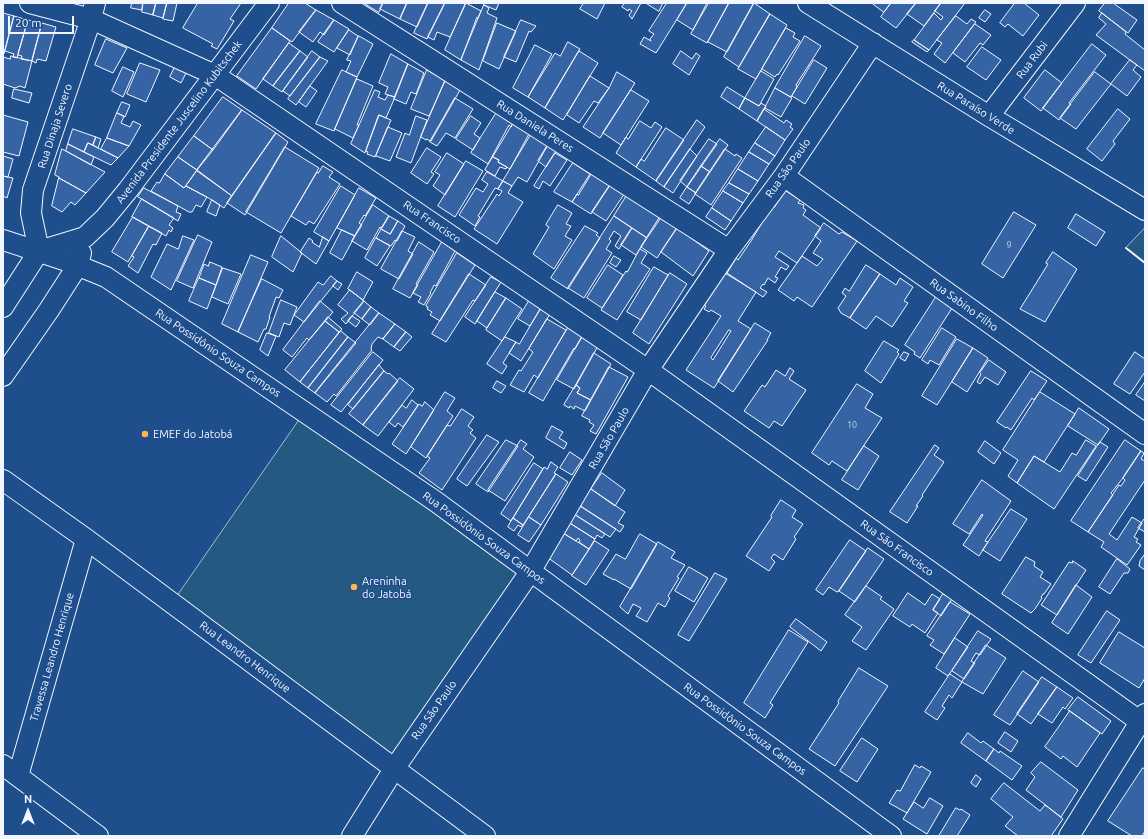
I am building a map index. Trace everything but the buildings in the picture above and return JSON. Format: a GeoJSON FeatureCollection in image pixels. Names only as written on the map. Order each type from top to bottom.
{"type":"FeatureCollection","features":[{"type":"Feature","properties":{"kind":"street"},"geometry":{"type":"LineString","coordinates":[[30,3],[93,11],[215,75]]}},
{"type":"Feature","properties":{"kind":"street","name":"Avenida Presidente Juscelino Kubitschek"},"geometry":{"type":"LineString","coordinates":[[39,251],[85,237],[105,218],[128,190],[269,3]]}},
{"type":"Feature","properties":{"kind":"street","name":"Rua Daniela Peres"},"geometry":{"type":"LineString","coordinates":[[342,3],[729,250]]}},
{"type":"Feature","properties":{"kind":"street","name":"Rua Rubi"},"geometry":{"type":"LineString","coordinates":[[989,116],[1075,3]]}},
{"type":"Feature","properties":{"kind":"street","name":"Rua Paraíso Verde"},"geometry":{"type":"LineString","coordinates":[[816,5],[873,43],[989,116],[1145,210]]}},
{"type":"Feature","properties":{"kind":"street","name":"Rua Dinaja Severo"},"geometry":{"type":"LineString","coordinates":[[39,251],[31,213],[34,190],[93,11]]}},
{"type":"Feature","properties":{"kind":"street","name":"Rua São Paulo"},"geometry":{"type":"LineString","coordinates":[[352,836],[394,768],[530,572],[648,370],[729,250],[784,176],[873,43]]}},
{"type":"Feature","properties":{"kind":"street","name":"Rua Francisco"},"geometry":{"type":"LineString","coordinates":[[215,75],[648,370]]}},
{"type":"Feature","properties":{"kind":"street","name":"Rua Sabino Filho"},"geometry":{"type":"LineString","coordinates":[[784,176],[1145,434]]}},
{"type":"Feature","properties":{"kind":"street"},"geometry":{"type":"LineString","coordinates":[[3,376],[49,310],[71,262],[85,237]]}},
{"type":"Feature","properties":{"kind":"street","name":"Rua Possidônio Souza Campos"},"geometry":{"type":"LineString","coordinates":[[3,240],[71,262],[106,277],[126,290],[435,501],[891,836]]}},
{"type":"Feature","properties":{"kind":"street"},"geometry":{"type":"LineString","coordinates":[[3,307],[39,251]]}},
{"type":"Feature","properties":{"kind":"street","name":"Rua São Francisco"},"geometry":{"type":"LineString","coordinates":[[648,370],[1143,720]]}},
{"type":"Feature","properties":{"kind":"street","name":"Rua Leandro Henrique"},"geometry":{"type":"LineString","coordinates":[[3,480],[86,539],[485,836]]}},
{"type":"Feature","properties":{"kind":"street","name":"Travessa Leandro Henrique"},"geometry":{"type":"LineString","coordinates":[[10,770],[86,539]]}},
{"type":"Feature","properties":{"kind":"street"},"geometry":{"type":"LineString","coordinates":[[1069,836],[1143,720]]}},
{"type":"Feature","properties":{"kind":"street"},"geometry":{"type":"LineString","coordinates":[[10,770],[98,836]]}},
{"type":"Feature","properties":{"kind":"shaded area"},"geometry":{"type":"Polygon","coordinates":[[[1145,228],[1145,263],[1126,248],[1145,228]]]}},
{"type":"Feature","properties":{"kind":"shaded area","name":"Areninha do Jatobá"},"geometry":{"type":"Polygon","coordinates":[[[302,416],[521,577],[397,758],[178,595],[302,416]]]}},
{"type":"Feature","properties":{"kind":"wall"},"geometry":{"type":"LineString","coordinates":[[1126,248],[1145,263]]}},
{"type":"Feature","properties":{"kind":"place","name":"EMEF do Jatobá"},"geometry":{"type":"Point","coordinates":[145,434]}},
{"type":"Feature","properties":{"kind":"place","name":"Areninha do Jatobá"},"geometry":{"type":"Point","coordinates":[354,587]}}]}
